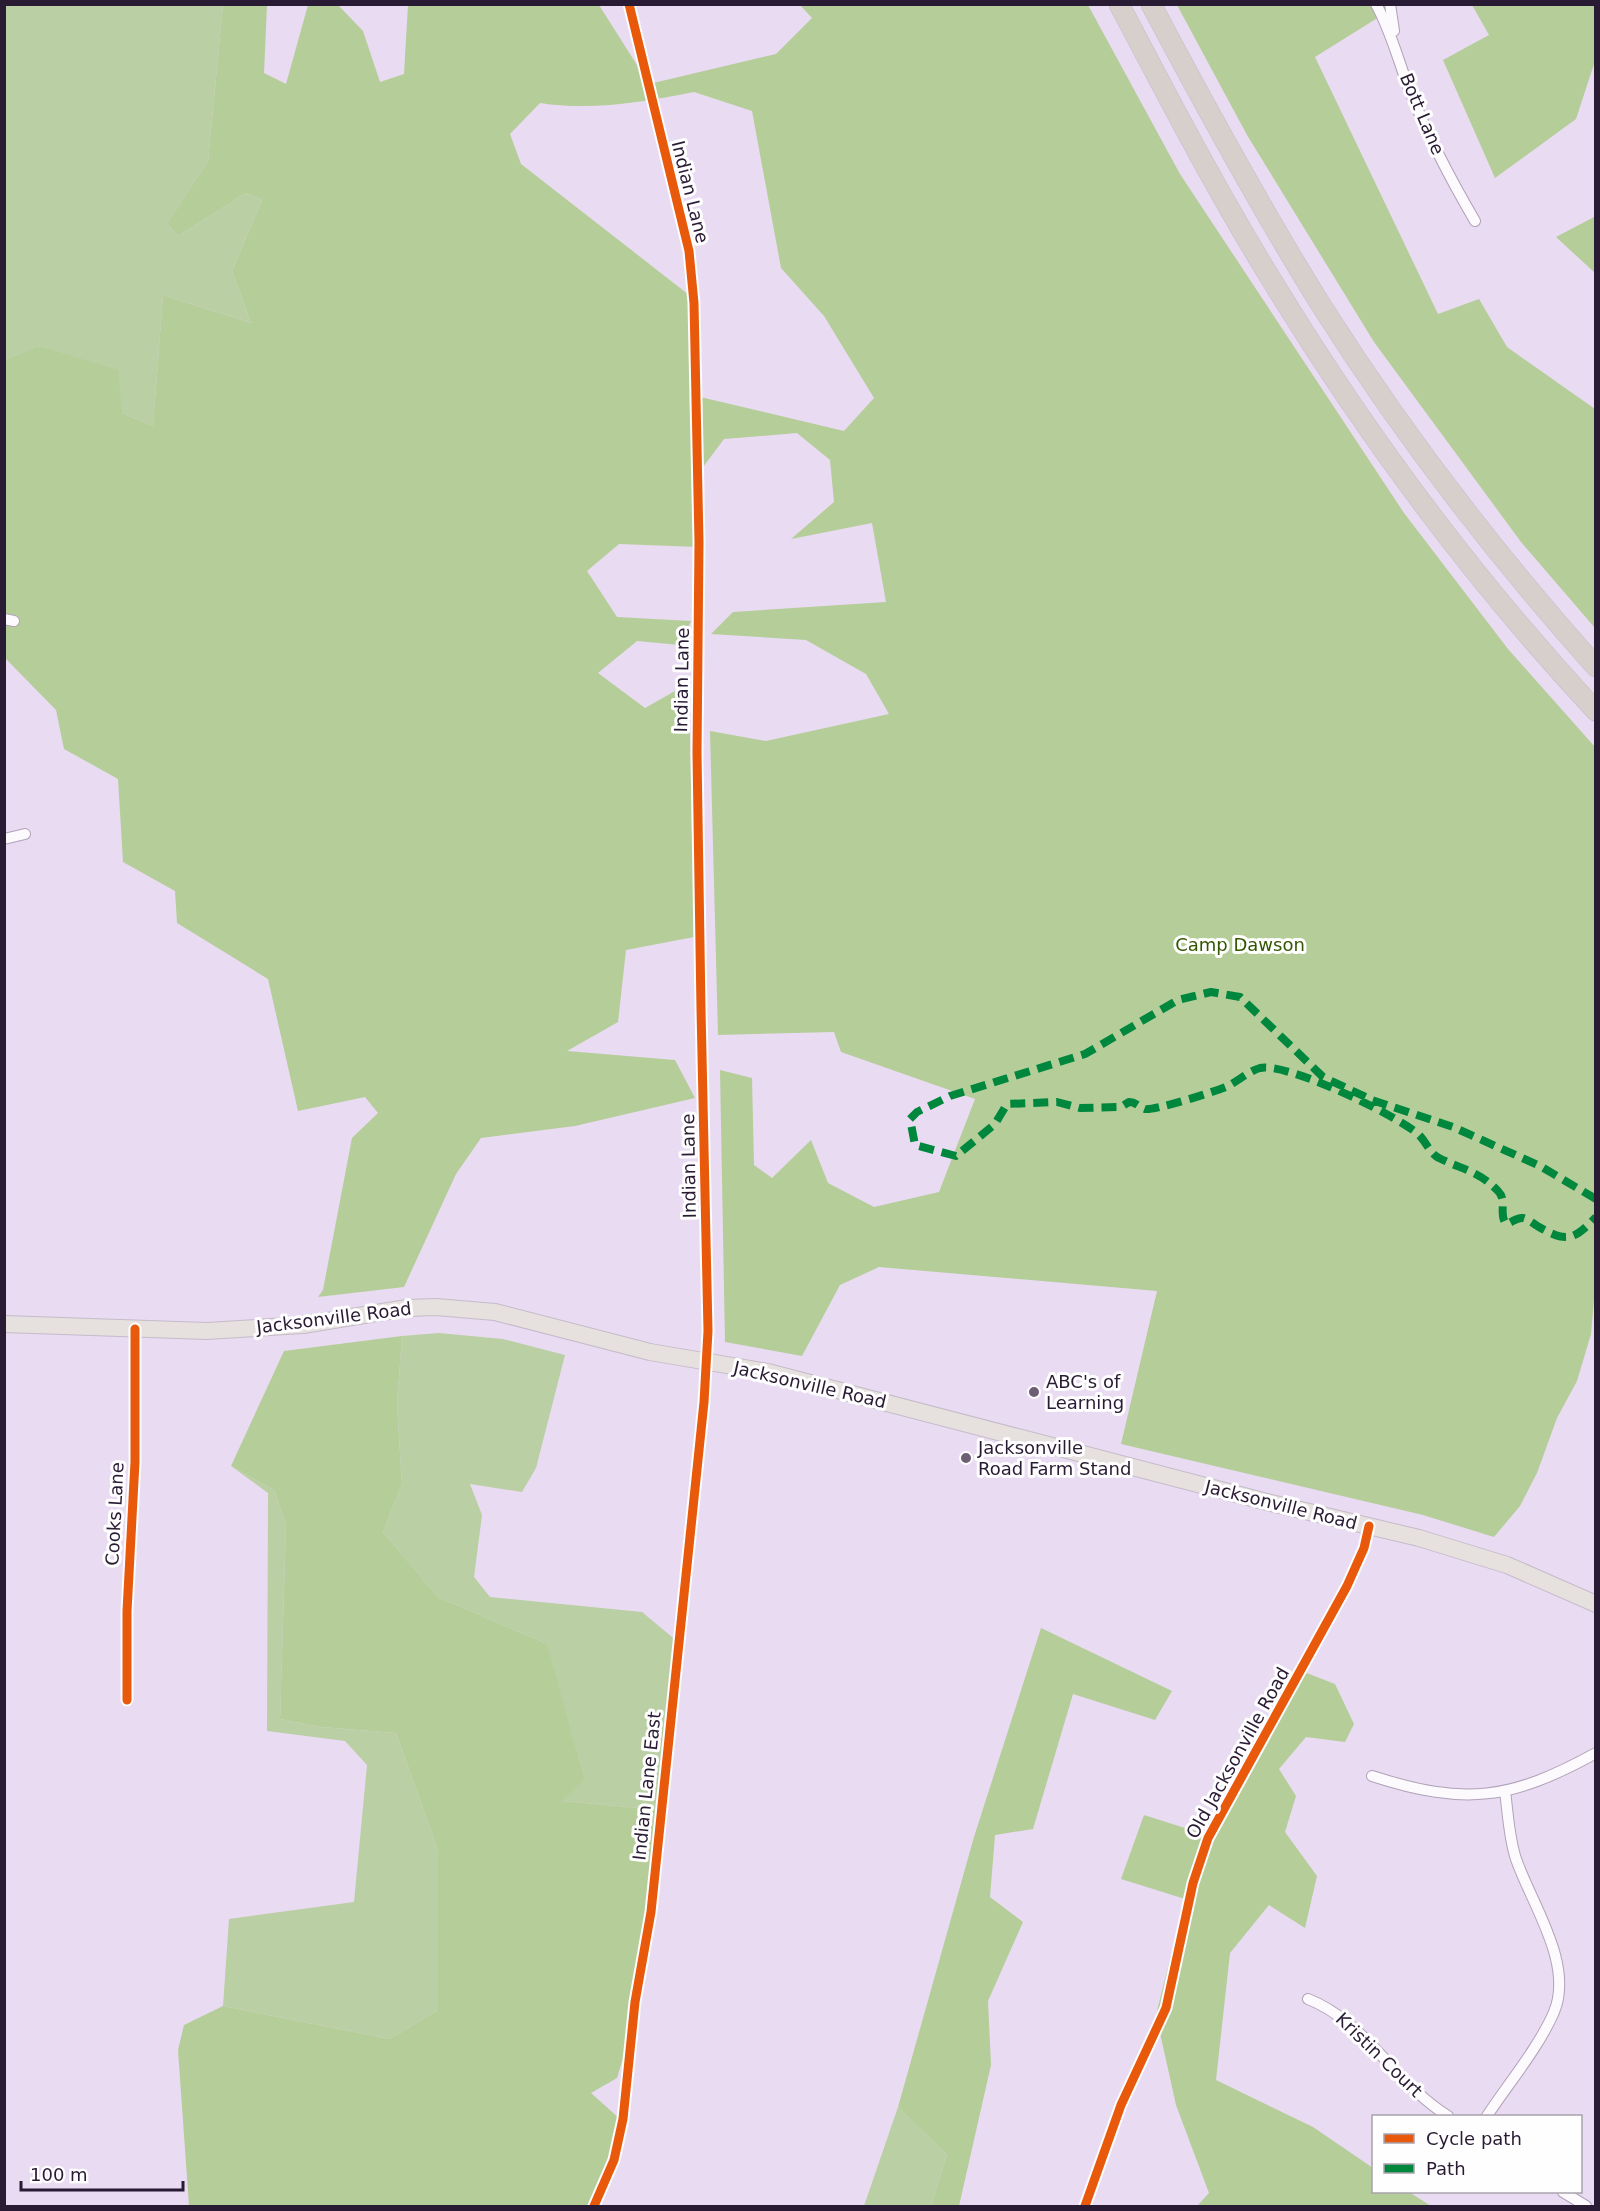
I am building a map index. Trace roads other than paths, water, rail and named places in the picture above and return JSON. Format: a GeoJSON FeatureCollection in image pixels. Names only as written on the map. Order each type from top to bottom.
{"type":"FeatureCollection","features":[{"type":"Feature","properties":{"kind":"highway"},"geometry":{"type":"LineString","coordinates":[[1119,4],[1232,213],[1331,374],[1466,559],[1519,624],[1596,711]]}},
{"type":"Feature","properties":{"kind":"highway"},"geometry":{"type":"LineString","coordinates":[[1151,4],[1268,217],[1356,357],[1489,540],[1596,667]]}},
{"type":"Feature","properties":{"kind":"main road","name":"Jacksonville Road"},"geometry":{"type":"LineString","coordinates":[[4,1324],[207,1331],[303,1325],[406,1308],[465,1308],[517,1316],[600,1340],[768,1372],[877,1399],[1467,1552],[1551,1582],[1596,1604]]}},
{"type":"Feature","properties":{"kind":"street","name":"Indian Lane"},"geometry":{"type":"LineString","coordinates":[[629,4],[689,251],[694,303],[699,542],[697,753],[707,1362]]}},
{"type":"Feature","properties":{"kind":"street","name":"Bott Lane"},"geometry":{"type":"LineString","coordinates":[[1377,4],[1396,49],[1410,93],[1449,175],[1475,221]]}},
{"type":"Feature","properties":{"kind":"street"},"geometry":{"type":"LineString","coordinates":[[1390,4],[1396,49]]}},
{"type":"Feature","properties":{"kind":"street"},"geometry":{"type":"LineString","coordinates":[[4,839],[25,834]]}},
{"type":"Feature","properties":{"kind":"street","name":"Cooks Lane"},"geometry":{"type":"LineString","coordinates":[[127,1700],[127,1611],[135,1462],[135,1329]]}},
{"type":"Feature","properties":{"kind":"street","name":"Indian Lane East"},"geometry":{"type":"LineString","coordinates":[[594,2206],[614,2160],[623,2119],[635,2002],[651,1912],[707,1362]]}},
{"type":"Feature","properties":{"kind":"street","name":"Old Jacksonville Road"},"geometry":{"type":"LineString","coordinates":[[1085,2206],[1121,2105],[1166,2008],[1193,1883],[1208,1838],[1342,1596],[1362,1555],[1369,1527]]}},
{"type":"Feature","properties":{"kind":"street"},"geometry":{"type":"LineString","coordinates":[[1372,1776],[1414,1790],[1450,1794],[1491,1794],[1555,1776],[1596,1753]]}},
{"type":"Feature","properties":{"kind":"street"},"geometry":{"type":"LineString","coordinates":[[1488,2115],[1554,2011],[1560,1976],[1557,1958],[1516,1858],[1509,1832],[1505,1791]]}},
{"type":"Feature","properties":{"kind":"street","name":"Kristin Court"},"geometry":{"type":"LineString","coordinates":[[1308,1999],[1331,2008],[1417,2092],[1447,2115]]}},
{"type":"Feature","properties":{"kind":"street"},"geometry":{"type":"LineString","coordinates":[[1565,2193],[1586,2206]]}},
{"type":"Feature","properties":{"kind":"place","name":"ABC's of Learning"},"geometry":{"type":"Point","coordinates":[1034,1392]}},
{"type":"Feature","properties":{"kind":"place","name":"Jacksonville Road Farm Stand"},"geometry":{"type":"Point","coordinates":[966,1458]}},
{"type":"Feature","properties":{"kind":"park label","name":"Camp Dawson"},"geometry":{"type":"Point","coordinates":[1240,945]}}]}
